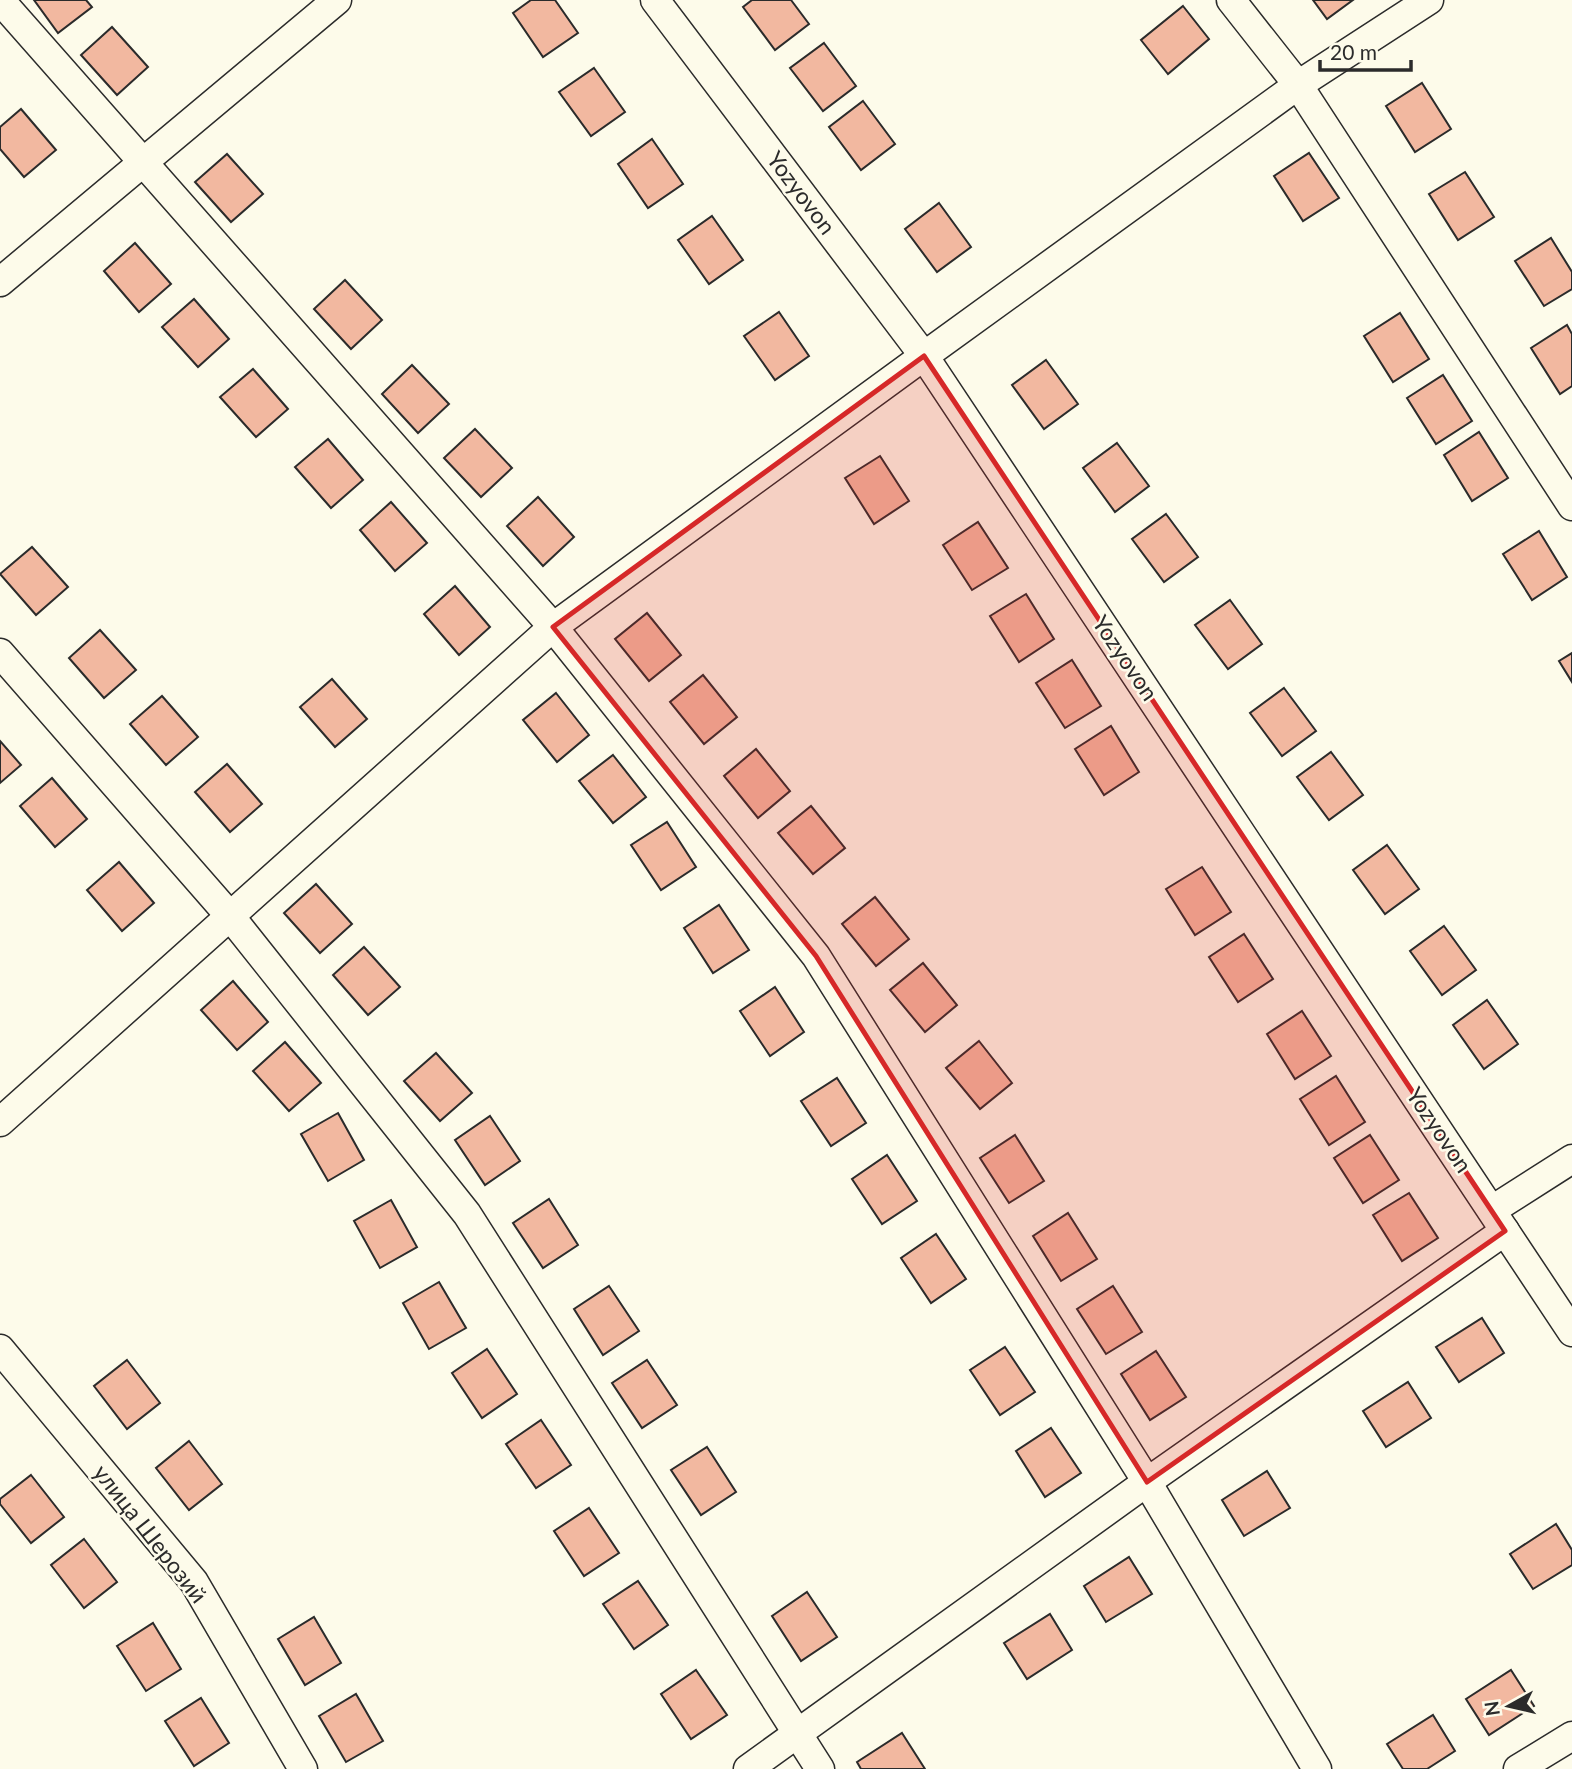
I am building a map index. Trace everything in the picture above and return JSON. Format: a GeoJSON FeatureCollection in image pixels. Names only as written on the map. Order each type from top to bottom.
{"type":"FeatureCollection","features":[{"type":"Feature","properties":{"kind":"street"},"geometry":{"type":"LineString","coordinates":[[0,0],[553,627],[816,956],[1147,1482],[1317,1769]]}},
{"type":"Feature","properties":{"kind":"street"},"geometry":{"type":"LineString","coordinates":[[0,282],[337,0]]}},
{"type":"Feature","properties":{"kind":"street","name":"Yozyovon"},"geometry":{"type":"LineString","coordinates":[[655,0],[924,356],[1572,1332]]}},
{"type":"Feature","properties":{"kind":"street"},"geometry":{"type":"LineString","coordinates":[[1231,0],[1298,85],[1572,506]]}},
{"type":"Feature","properties":{"kind":"street"},"geometry":{"type":"LineString","coordinates":[[0,1122],[553,627],[1298,85],[1429,0]]}},
{"type":"Feature","properties":{"kind":"street"},"geometry":{"type":"LineString","coordinates":[[0,653],[230,916],[467,1214],[820,1769]]}},
{"type":"Feature","properties":{"kind":"street"},"geometry":{"type":"LineString","coordinates":[[748,1769],[1147,1482],[1499,1221],[1572,1159]]}},
{"type":"Feature","properties":{"kind":"street","name":"улица Шерозий"},"geometry":{"type":"LineString","coordinates":[[0,1349],[194,1583],[303,1769]]}},
{"type":"Feature","properties":{"kind":"street"},"geometry":{"type":"LineString","coordinates":[[1518,1769],[1572,1736]]}},
{"type":"Feature","properties":{"kind":"highlighted area"},"geometry":{"type":"Polygon","coordinates":[[[924,356],[1505,1231],[1147,1482],[816,956],[553,627],[924,356]]]}},
{"type":"Feature","properties":{"kind":"building"},"geometry":{"type":"Polygon","coordinates":[[[34,0],[86,0],[92,7],[58,33],[34,0]]]}},
{"type":"Feature","properties":{"kind":"building"},"geometry":{"type":"Polygon","coordinates":[[[531,0],[555,0],[578,33],[543,57],[513,13],[531,0]]]}},
{"type":"Feature","properties":{"kind":"building"},"geometry":{"type":"Polygon","coordinates":[[[752,0],[791,0],[809,24],[775,50],[743,7],[752,0]]]}},
{"type":"Feature","properties":{"kind":"building"},"geometry":{"type":"Polygon","coordinates":[[[1313,0],[1353,0],[1327,19],[1313,0]]]}},
{"type":"Feature","properties":{"kind":"building"},"geometry":{"type":"Polygon","coordinates":[[[1183,6],[1209,39],[1168,74],[1141,40],[1183,6]]]}},
{"type":"Feature","properties":{"kind":"building"},"geometry":{"type":"Polygon","coordinates":[[[112,27],[148,67],[117,95],[81,55],[112,27]]]}},
{"type":"Feature","properties":{"kind":"building"},"geometry":{"type":"Polygon","coordinates":[[[824,43],[856,86],[823,111],[790,68],[824,43]]]}},
{"type":"Feature","properties":{"kind":"building"},"geometry":{"type":"Polygon","coordinates":[[[594,68],[625,112],[591,136],[559,92],[594,68]]]}},
{"type":"Feature","properties":{"kind":"building"},"geometry":{"type":"Polygon","coordinates":[[[1422,83],[1451,129],[1415,152],[1386,106],[1422,83]]]}},
{"type":"Feature","properties":{"kind":"building"},"geometry":{"type":"Polygon","coordinates":[[[863,101],[895,144],[861,170],[829,127],[863,101]]]}},
{"type":"Feature","properties":{"kind":"building"},"geometry":{"type":"Polygon","coordinates":[[[21,109],[56,150],[24,177],[0,149],[0,127],[21,109]]]}},
{"type":"Feature","properties":{"kind":"building"},"geometry":{"type":"Polygon","coordinates":[[[652,139],[683,184],[648,208],[618,164],[652,139]]]}},
{"type":"Feature","properties":{"kind":"building"},"geometry":{"type":"Polygon","coordinates":[[[1309,153],[1339,198],[1303,221],[1274,176],[1309,153]]]}},
{"type":"Feature","properties":{"kind":"building"},"geometry":{"type":"Polygon","coordinates":[[[227,154],[263,194],[231,222],[195,182],[227,154]]]}},
{"type":"Feature","properties":{"kind":"building"},"geometry":{"type":"Polygon","coordinates":[[[1465,172],[1494,217],[1458,240],[1429,194],[1465,172]]]}},
{"type":"Feature","properties":{"kind":"building"},"geometry":{"type":"Polygon","coordinates":[[[939,203],[971,247],[937,272],[905,229],[939,203]]]}},
{"type":"Feature","properties":{"kind":"building"},"geometry":{"type":"Polygon","coordinates":[[[712,216],[743,260],[709,284],[678,240],[712,216]]]}},
{"type":"Feature","properties":{"kind":"building"},"geometry":{"type":"Polygon","coordinates":[[[1551,238],[1572,272],[1572,289],[1544,306],[1515,261],[1551,238]]]}},
{"type":"Feature","properties":{"kind":"building"},"geometry":{"type":"Polygon","coordinates":[[[135,243],[171,284],[139,312],[104,271],[135,243]]]}},
{"type":"Feature","properties":{"kind":"building"},"geometry":{"type":"Polygon","coordinates":[[[345,280],[382,320],[351,349],[314,309],[345,280]]]}},
{"type":"Feature","properties":{"kind":"building"},"geometry":{"type":"Polygon","coordinates":[[[194,299],[229,339],[198,367],[162,327],[194,299]]]}},
{"type":"Feature","properties":{"kind":"building"},"geometry":{"type":"Polygon","coordinates":[[[779,312],[809,356],[775,380],[744,336],[779,312]]]}},
{"type":"Feature","properties":{"kind":"building"},"geometry":{"type":"Polygon","coordinates":[[[1400,313],[1429,359],[1393,382],[1364,336],[1400,313]]]}},
{"type":"Feature","properties":{"kind":"building"},"geometry":{"type":"Polygon","coordinates":[[[1567,325],[1572,334],[1572,386],[1560,394],[1531,348],[1567,325]]]}},
{"type":"Feature","properties":{"kind":"building"},"geometry":{"type":"Polygon","coordinates":[[[1046,360],[1078,404],[1044,429],[1012,385],[1046,360]]]}},
{"type":"Feature","properties":{"kind":"building"},"geometry":{"type":"Polygon","coordinates":[[[412,365],[449,404],[418,433],[382,394],[412,365]]]}},
{"type":"Feature","properties":{"kind":"building"},"geometry":{"type":"Polygon","coordinates":[[[253,369],[288,409],[256,437],[220,397],[253,369]]]}},
{"type":"Feature","properties":{"kind":"building"},"geometry":{"type":"Polygon","coordinates":[[[1443,375],[1472,421],[1436,444],[1407,398],[1443,375]]]}},
{"type":"Feature","properties":{"kind":"building"},"geometry":{"type":"Polygon","coordinates":[[[475,429],[512,468],[481,497],[444,458],[475,429]]]}},
{"type":"Feature","properties":{"kind":"building"},"geometry":{"type":"Polygon","coordinates":[[[1479,432],[1508,478],[1472,501],[1444,455],[1479,432]]]}},
{"type":"Feature","properties":{"kind":"building"},"geometry":{"type":"Polygon","coordinates":[[[328,439],[363,480],[331,508],[295,467],[328,439]]]}},
{"type":"Feature","properties":{"kind":"building"},"geometry":{"type":"Polygon","coordinates":[[[1117,443],[1149,486],[1115,512],[1083,468],[1117,443]]]}},
{"type":"Feature","properties":{"kind":"building"},"geometry":{"type":"Polygon","coordinates":[[[880,456],[909,501],[874,524],[845,478],[880,456]]]}},
{"type":"Feature","properties":{"kind":"building"},"geometry":{"type":"Polygon","coordinates":[[[538,497],[574,537],[543,566],[507,526],[538,497]]]}},
{"type":"Feature","properties":{"kind":"building"},"geometry":{"type":"Polygon","coordinates":[[[391,502],[427,543],[395,571],[360,530],[391,502]]]}},
{"type":"Feature","properties":{"kind":"building"},"geometry":{"type":"Polygon","coordinates":[[[1166,514],[1198,557],[1164,582],[1132,539],[1166,514]]]}},
{"type":"Feature","properties":{"kind":"building"},"geometry":{"type":"Polygon","coordinates":[[[978,522],[1008,568],[972,590],[943,545],[978,522]]]}},
{"type":"Feature","properties":{"kind":"building"},"geometry":{"type":"Polygon","coordinates":[[[1539,531],[1567,577],[1532,600],[1503,554],[1539,531]]]}},
{"type":"Feature","properties":{"kind":"building"},"geometry":{"type":"Polygon","coordinates":[[[32,547],[68,587],[36,615],[0,574],[32,547]]]}},
{"type":"Feature","properties":{"kind":"building"},"geometry":{"type":"Polygon","coordinates":[[[455,586],[490,627],[459,655],[424,614],[455,586]]]}},
{"type":"Feature","properties":{"kind":"building"},"geometry":{"type":"Polygon","coordinates":[[[1026,594],[1054,639],[1019,662],[990,616],[1026,594]]]}},
{"type":"Feature","properties":{"kind":"building"},"geometry":{"type":"Polygon","coordinates":[[[1230,600],[1262,644],[1228,669],[1195,625],[1230,600]]]}},
{"type":"Feature","properties":{"kind":"building"},"geometry":{"type":"Polygon","coordinates":[[[647,613],[681,655],[649,681],[615,639],[647,613]]]}},
{"type":"Feature","properties":{"kind":"building"},"geometry":{"type":"Polygon","coordinates":[[[100,630],[136,670],[104,698],[69,658],[100,630]]]}},
{"type":"Feature","properties":{"kind":"building"},"geometry":{"type":"Polygon","coordinates":[[[1572,653],[1572,682],[1559,661],[1572,653]]]}},
{"type":"Feature","properties":{"kind":"building"},"geometry":{"type":"Polygon","coordinates":[[[1072,660],[1101,706],[1065,728],[1036,683],[1072,660]]]}},
{"type":"Feature","properties":{"kind":"building"},"geometry":{"type":"Polygon","coordinates":[[[703,675],[737,717],[704,744],[670,702],[703,675]]]}},
{"type":"Feature","properties":{"kind":"building"},"geometry":{"type":"Polygon","coordinates":[[[332,679],[367,719],[335,747],[300,707],[332,679]]]}},
{"type":"Feature","properties":{"kind":"building"},"geometry":{"type":"Polygon","coordinates":[[[1284,688],[1316,731],[1282,756],[1250,713],[1284,688]]]}},
{"type":"Feature","properties":{"kind":"building"},"geometry":{"type":"Polygon","coordinates":[[[556,693],[589,735],[557,762],[523,720],[556,693]]]}},
{"type":"Feature","properties":{"kind":"building"},"geometry":{"type":"Polygon","coordinates":[[[162,696],[198,737],[166,765],[130,724],[162,696]]]}},
{"type":"Feature","properties":{"kind":"building"},"geometry":{"type":"Polygon","coordinates":[[[1111,726],[1139,772],[1104,795],[1075,749],[1111,726]]]}},
{"type":"Feature","properties":{"kind":"building"},"geometry":{"type":"Polygon","coordinates":[[[0,741],[21,765],[0,783],[0,741]]]}},
{"type":"Feature","properties":{"kind":"building"},"geometry":{"type":"Polygon","coordinates":[[[756,749],[790,791],[758,818],[724,776],[756,749]]]}},
{"type":"Feature","properties":{"kind":"building"},"geometry":{"type":"Polygon","coordinates":[[[1331,752],[1363,795],[1329,820],[1297,777],[1331,752]]]}},
{"type":"Feature","properties":{"kind":"building"},"geometry":{"type":"Polygon","coordinates":[[[613,755],[646,797],[613,823],[579,781],[613,755]]]}},
{"type":"Feature","properties":{"kind":"building"},"geometry":{"type":"Polygon","coordinates":[[[227,764],[262,804],[230,832],[195,792],[227,764]]]}},
{"type":"Feature","properties":{"kind":"building"},"geometry":{"type":"Polygon","coordinates":[[[52,778],[87,819],[55,847],[20,806],[52,778]]]}},
{"type":"Feature","properties":{"kind":"building"},"geometry":{"type":"Polygon","coordinates":[[[811,806],[845,848],[813,874],[778,833],[811,806]]]}},
{"type":"Feature","properties":{"kind":"building"},"geometry":{"type":"Polygon","coordinates":[[[667,822],[696,867],[661,890],[631,845],[667,822]]]}},
{"type":"Feature","properties":{"kind":"building"},"geometry":{"type":"Polygon","coordinates":[[[1387,845],[1419,889],[1385,914],[1353,870],[1387,845]]]}},
{"type":"Feature","properties":{"kind":"building"},"geometry":{"type":"Polygon","coordinates":[[[119,862],[154,903],[122,931],[87,890],[119,862]]]}},
{"type":"Feature","properties":{"kind":"building"},"geometry":{"type":"Polygon","coordinates":[[[1202,867],[1231,912],[1195,935],[1166,889],[1202,867]]]}},
{"type":"Feature","properties":{"kind":"building"},"geometry":{"type":"Polygon","coordinates":[[[316,884],[352,924],[320,953],[284,913],[316,884]]]}},
{"type":"Feature","properties":{"kind":"building"},"geometry":{"type":"Polygon","coordinates":[[[875,897],[909,939],[876,966],[842,924],[875,897]]]}},
{"type":"Feature","properties":{"kind":"building"},"geometry":{"type":"Polygon","coordinates":[[[719,905],[749,950],[713,973],[684,928],[719,905]]]}},
{"type":"Feature","properties":{"kind":"building"},"geometry":{"type":"Polygon","coordinates":[[[1444,926],[1476,970],[1442,995],[1410,951],[1444,926]]]}},
{"type":"Feature","properties":{"kind":"building"},"geometry":{"type":"Polygon","coordinates":[[[1244,934],[1273,979],[1238,1002],[1209,957],[1244,934]]]}},
{"type":"Feature","properties":{"kind":"building"},"geometry":{"type":"Polygon","coordinates":[[[364,947],[400,987],[368,1015],[333,975],[364,947]]]}},
{"type":"Feature","properties":{"kind":"building"},"geometry":{"type":"Polygon","coordinates":[[[923,963],[957,1005],[925,1032],[890,990],[923,963]]]}},
{"type":"Feature","properties":{"kind":"building"},"geometry":{"type":"Polygon","coordinates":[[[233,981],[268,1022],[237,1050],[201,1010],[233,981]]]}},
{"type":"Feature","properties":{"kind":"building"},"geometry":{"type":"Polygon","coordinates":[[[775,987],[804,1032],[770,1056],[740,1011],[775,987]]]}},
{"type":"Feature","properties":{"kind":"building"},"geometry":{"type":"Polygon","coordinates":[[[1487,1000],[1518,1044],[1484,1069],[1453,1025],[1487,1000]]]}},
{"type":"Feature","properties":{"kind":"building"},"geometry":{"type":"Polygon","coordinates":[[[1302,1011],[1331,1056],[1295,1079],[1267,1034],[1302,1011]]]}},
{"type":"Feature","properties":{"kind":"building"},"geometry":{"type":"Polygon","coordinates":[[[979,1041],[1012,1083],[980,1109],[946,1068],[979,1041]]]}},
{"type":"Feature","properties":{"kind":"building"},"geometry":{"type":"Polygon","coordinates":[[[285,1042],[321,1083],[289,1111],[253,1071],[285,1042]]]}},
{"type":"Feature","properties":{"kind":"building"},"geometry":{"type":"Polygon","coordinates":[[[436,1053],[472,1093],[440,1121],[404,1081],[436,1053]]]}},
{"type":"Feature","properties":{"kind":"building"},"geometry":{"type":"Polygon","coordinates":[[[1336,1076],[1365,1122],[1329,1145],[1300,1099],[1336,1076]]]}},
{"type":"Feature","properties":{"kind":"building"},"geometry":{"type":"Polygon","coordinates":[[[837,1078],[866,1123],[831,1146],[801,1101],[837,1078]]]}},
{"type":"Feature","properties":{"kind":"building"},"geometry":{"type":"Polygon","coordinates":[[[338,1113],[364,1160],[328,1181],[301,1134],[338,1113]]]}},
{"type":"Feature","properties":{"kind":"building"},"geometry":{"type":"Polygon","coordinates":[[[490,1116],[520,1161],[485,1185],[455,1140],[490,1116]]]}},
{"type":"Feature","properties":{"kind":"building"},"geometry":{"type":"Polygon","coordinates":[[[1015,1135],[1044,1181],[1009,1203],[980,1158],[1015,1135]]]}},
{"type":"Feature","properties":{"kind":"building"},"geometry":{"type":"Polygon","coordinates":[[[1370,1135],[1399,1180],[1363,1203],[1334,1158],[1370,1135]]]}},
{"type":"Feature","properties":{"kind":"building"},"geometry":{"type":"Polygon","coordinates":[[[887,1155],[917,1201],[882,1224],[852,1179],[887,1155]]]}},
{"type":"Feature","properties":{"kind":"building"},"geometry":{"type":"Polygon","coordinates":[[[1409,1193],[1438,1238],[1402,1261],[1373,1215],[1409,1193]]]}},
{"type":"Feature","properties":{"kind":"building"},"geometry":{"type":"Polygon","coordinates":[[[549,1199],[578,1245],[543,1268],[513,1223],[549,1199]]]}},
{"type":"Feature","properties":{"kind":"building"},"geometry":{"type":"Polygon","coordinates":[[[391,1200],[417,1247],[380,1268],[354,1221],[391,1200]]]}},
{"type":"Feature","properties":{"kind":"building"},"geometry":{"type":"Polygon","coordinates":[[[1068,1213],[1097,1259],[1061,1281],[1033,1236],[1068,1213]]]}},
{"type":"Feature","properties":{"kind":"building"},"geometry":{"type":"Polygon","coordinates":[[[936,1234],[966,1279],[931,1303],[901,1258],[936,1234]]]}},
{"type":"Feature","properties":{"kind":"building"},"geometry":{"type":"Polygon","coordinates":[[[439,1282],[466,1328],[429,1349],[403,1303],[439,1282]]]}},
{"type":"Feature","properties":{"kind":"building"},"geometry":{"type":"Polygon","coordinates":[[[609,1286],[639,1331],[603,1355],[574,1309],[609,1286]]]}},
{"type":"Feature","properties":{"kind":"building"},"geometry":{"type":"Polygon","coordinates":[[[1113,1286],[1142,1332],[1106,1354],[1077,1309],[1113,1286]]]}},
{"type":"Feature","properties":{"kind":"building"},"geometry":{"type":"Polygon","coordinates":[[[1482,1318],[1504,1353],[1459,1382],[1436,1347],[1482,1318]]]}},
{"type":"Feature","properties":{"kind":"building"},"geometry":{"type":"Polygon","coordinates":[[[1005,1347],[1035,1392],[1000,1415],[970,1370],[1005,1347]]]}},
{"type":"Feature","properties":{"kind":"building"},"geometry":{"type":"Polygon","coordinates":[[[487,1349],[517,1394],[482,1418],[452,1373],[487,1349]]]}},
{"type":"Feature","properties":{"kind":"building"},"geometry":{"type":"Polygon","coordinates":[[[1156,1351],[1186,1397],[1150,1420],[1121,1374],[1156,1351]]]}},
{"type":"Feature","properties":{"kind":"building"},"geometry":{"type":"Polygon","coordinates":[[[127,1360],[160,1403],[127,1429],[94,1386],[127,1360]]]}},
{"type":"Feature","properties":{"kind":"building"},"geometry":{"type":"Polygon","coordinates":[[[647,1360],[677,1405],[642,1428],[612,1383],[647,1360]]]}},
{"type":"Feature","properties":{"kind":"building"},"geometry":{"type":"Polygon","coordinates":[[[1408,1382],[1431,1418],[1386,1447],[1363,1411],[1408,1382]]]}},
{"type":"Feature","properties":{"kind":"building"},"geometry":{"type":"Polygon","coordinates":[[[541,1420],[571,1465],[536,1488],[506,1444],[541,1420]]]}},
{"type":"Feature","properties":{"kind":"building"},"geometry":{"type":"Polygon","coordinates":[[[1051,1428],[1081,1473],[1045,1497],[1016,1451],[1051,1428]]]}},
{"type":"Feature","properties":{"kind":"building"},"geometry":{"type":"Polygon","coordinates":[[[189,1441],[222,1484],[189,1510],[156,1468],[189,1441]]]}},
{"type":"Feature","properties":{"kind":"building"},"geometry":{"type":"Polygon","coordinates":[[[707,1447],[736,1492],[701,1515],[671,1470],[707,1447]]]}},
{"type":"Feature","properties":{"kind":"building"},"geometry":{"type":"Polygon","coordinates":[[[1267,1471],[1290,1508],[1244,1536],[1222,1500],[1267,1471]]]}},
{"type":"Feature","properties":{"kind":"building"},"geometry":{"type":"Polygon","coordinates":[[[31,1475],[64,1517],[31,1543],[0,1504],[0,1499],[31,1475]]]}},
{"type":"Feature","properties":{"kind":"building"},"geometry":{"type":"Polygon","coordinates":[[[589,1508],[619,1553],[584,1576],[554,1531],[589,1508]]]}},
{"type":"Feature","properties":{"kind":"building"},"geometry":{"type":"Polygon","coordinates":[[[1556,1524],[1572,1550],[1572,1565],[1533,1589],[1510,1554],[1556,1524]]]}},
{"type":"Feature","properties":{"kind":"building"},"geometry":{"type":"Polygon","coordinates":[[[84,1539],[117,1582],[84,1608],[51,1565],[84,1539]]]}},
{"type":"Feature","properties":{"kind":"building"},"geometry":{"type":"Polygon","coordinates":[[[1129,1557],[1152,1594],[1106,1622],[1084,1586],[1129,1557]]]}},
{"type":"Feature","properties":{"kind":"building"},"geometry":{"type":"Polygon","coordinates":[[[638,1581],[668,1625],[634,1649],[603,1604],[638,1581]]]}},
{"type":"Feature","properties":{"kind":"building"},"geometry":{"type":"Polygon","coordinates":[[[807,1592],[837,1637],[801,1661],[772,1616],[807,1592]]]}},
{"type":"Feature","properties":{"kind":"building"},"geometry":{"type":"Polygon","coordinates":[[[1050,1614],[1072,1650],[1027,1679],[1004,1643],[1050,1614]]]}},
{"type":"Feature","properties":{"kind":"building"},"geometry":{"type":"Polygon","coordinates":[[[314,1617],[341,1663],[305,1685],[278,1639],[314,1617]]]}},
{"type":"Feature","properties":{"kind":"building"},"geometry":{"type":"Polygon","coordinates":[[[153,1623],[181,1669],[146,1691],[117,1646],[153,1623]]]}},
{"type":"Feature","properties":{"kind":"building"},"geometry":{"type":"Polygon","coordinates":[[[696,1670],[727,1715],[691,1739],[661,1694],[696,1670]]]}},
{"type":"Feature","properties":{"kind":"building"},"geometry":{"type":"Polygon","coordinates":[[[1511,1670],[1534,1706],[1489,1735],[1466,1699],[1511,1670]]]}},
{"type":"Feature","properties":{"kind":"building"},"geometry":{"type":"Polygon","coordinates":[[[356,1694],[383,1741],[346,1762],[319,1716],[356,1694]]]}},
{"type":"Feature","properties":{"kind":"building"},"geometry":{"type":"Polygon","coordinates":[[[201,1698],[229,1743],[194,1766],[165,1721],[201,1698]]]}},
{"type":"Feature","properties":{"kind":"building"},"geometry":{"type":"Polygon","coordinates":[[[1433,1715],[1455,1751],[1427,1769],[1403,1769],[1387,1744],[1433,1715]]]}},
{"type":"Feature","properties":{"kind":"building"},"geometry":{"type":"Polygon","coordinates":[[[902,1733],[925,1769],[861,1769],[857,1762],[902,1733]]]}}]}
